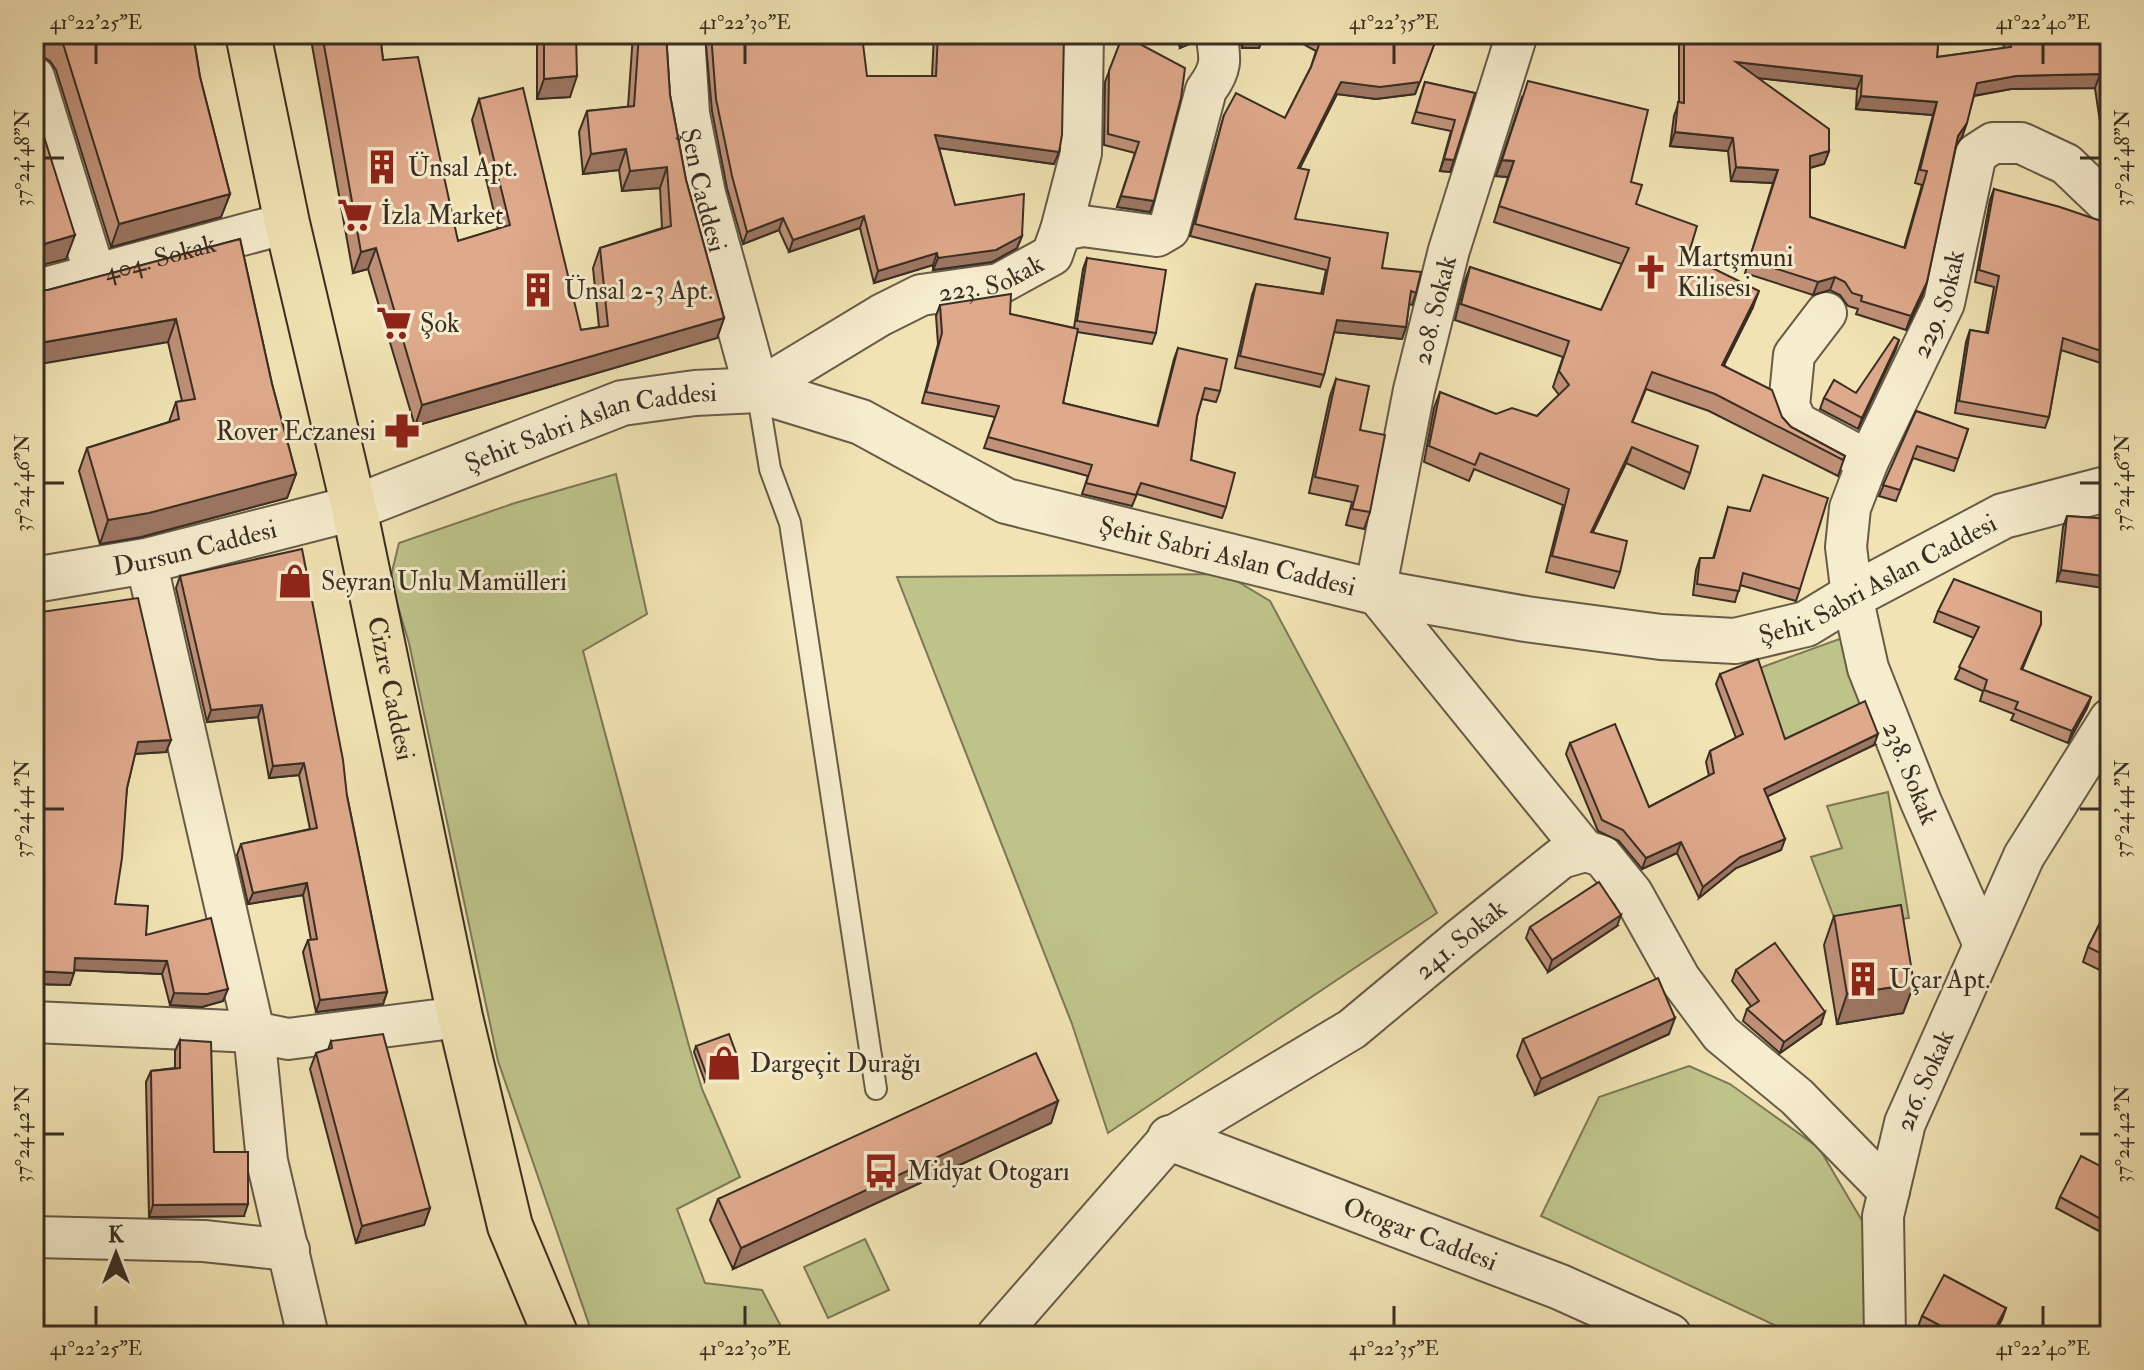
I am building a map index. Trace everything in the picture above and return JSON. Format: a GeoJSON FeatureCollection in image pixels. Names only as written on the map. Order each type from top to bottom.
{"type":"FeatureCollection","features":[{"type":"Feature","properties":{"kind":"main road","name":"Cizre Caddesi"},"geometry":{"type":"LineString","coordinates":[[248,34],[287,223],[354,508],[460,1017],[510,1226],[556,1336]]}},
{"type":"Feature","properties":{"kind":"street","name":"Şen Caddesi"},"geometry":{"type":"LineString","coordinates":[[682,34],[687,114],[703,194],[757,390]]}},
{"type":"Feature","properties":{"kind":"street"},"geometry":{"type":"LineString","coordinates":[[1061,230],[1081,153],[1083,34]]}},
{"type":"Feature","properties":{"kind":"street","name":"223. Sokak"},"geometry":{"type":"LineString","coordinates":[[757,390],[881,315],[921,295],[999,284],[1052,255],[1061,230],[1083,226],[1157,236],[1169,229],[1206,90],[1218,74],[1220,54],[1216,34]]}},
{"type":"Feature","properties":{"kind":"street","name":"208. Sokak"},"geometry":{"type":"LineString","coordinates":[[1375,592],[1414,390],[1445,264],[1517,34]]}},
{"type":"Feature","properties":{"kind":"street"},"geometry":{"type":"LineString","coordinates":[[34,77],[95,274]]}},
{"type":"Feature","properties":{"kind":"street","name":"229. Sokak"},"geometry":{"type":"LineString","coordinates":[[1852,596],[1846,547],[1850,508],[1868,461],[1944,303],[1976,154],[1993,143],[2021,143],[2066,164],[2110,206]]}},
{"type":"Feature","properties":{"kind":"street","name":"404. Sokak"},"geometry":{"type":"LineString","coordinates":[[34,291],[287,223]]}},
{"type":"Feature","properties":{"kind":"street"},"geometry":{"type":"LineString","coordinates":[[1826,313],[1794,355],[1789,406],[1797,423],[1868,461]]}},
{"type":"Feature","properties":{"kind":"street","name":"Şehit Sabri Aslan Caddesi"},"geometry":{"type":"LineString","coordinates":[[354,508],[622,403],[695,393],[757,390],[861,422],[1006,501],[1375,592],[1571,625],[1661,637],[1735,641],[1806,624],[1852,596],[2003,516],[2110,488]]}},
{"type":"Feature","properties":{"kind":"street","name":"Dursun Caddesi"},"geometry":{"type":"LineString","coordinates":[[34,580],[146,561],[354,508]]}},
{"type":"Feature","properties":{"kind":"street"},"geometry":{"type":"LineString","coordinates":[[146,561],[254,1032],[267,1161],[308,1336]]}},
{"type":"Feature","properties":{"kind":"street"},"geometry":{"type":"LineString","coordinates":[[1375,592],[1585,851],[1602,856],[1632,893],[1680,979],[1721,1034],[1797,1097],[1889,1191]]}},
{"type":"Feature","properties":{"kind":"street","name":"238. Sokak"},"geometry":{"type":"LineString","coordinates":[[1852,596],[1868,668],[1921,802],[1984,945]]}},
{"type":"Feature","properties":{"kind":"street","name":"216. Sokak"},"geometry":{"type":"LineString","coordinates":[[1885,1336],[1883,1216],[1905,1123],[2024,856],[2110,719]]}},
{"type":"Feature","properties":{"kind":"street","name":"241. Sokak"},"geometry":{"type":"LineString","coordinates":[[997,1336],[1170,1138],[1352,1029],[1561,858],[1585,851]]}},
{"type":"Feature","properties":{"kind":"street"},"geometry":{"type":"LineString","coordinates":[[34,1022],[254,1032],[288,1039],[460,1017]]}},
{"type":"Feature","properties":{"kind":"street","name":"Otogar Caddesi"},"geometry":{"type":"LineString","coordinates":[[1170,1138],[1560,1287],[1669,1336]]}},
{"type":"Feature","properties":{"kind":"street"},"geometry":{"type":"LineString","coordinates":[[34,1237],[204,1241],[289,1250]]}},
{"type":"Feature","properties":{"kind":"lane"},"geometry":{"type":"LineString","coordinates":[[757,390],[770,469],[790,523],[876,1089]]}},
{"type":"Feature","properties":{"kind":"green space"},"geometry":{"type":"Polygon","coordinates":[[[616,474],[647,614],[583,651],[689,1046],[702,1089],[740,1177],[677,1209],[705,1283],[762,1290],[786,1336],[593,1336],[498,1061],[409,643],[390,580],[399,543],[515,503],[616,474]]]}},
{"type":"Feature","properties":{"kind":"green space"},"geometry":{"type":"Polygon","coordinates":[[[1225,574],[1270,601],[1437,913],[1108,1133],[1072,1024],[897,577],[1225,574]]]}},
{"type":"Feature","properties":{"kind":"green space"},"geometry":{"type":"Polygon","coordinates":[[[1845,637],[1868,709],[1781,750],[1754,670],[1845,637]]]}},
{"type":"Feature","properties":{"kind":"green space"},"geometry":{"type":"Polygon","coordinates":[[[1888,792],[1909,918],[1838,928],[1811,857],[1842,848],[1827,806],[1888,792]]]}},
{"type":"Feature","properties":{"kind":"green space"},"geometry":{"type":"Polygon","coordinates":[[[1689,1066],[1730,1084],[1819,1148],[1867,1229],[1875,1336],[1798,1336],[1541,1216],[1599,1097],[1689,1066]]]}},
{"type":"Feature","properties":{"kind":"green space"},"geometry":{"type":"Polygon","coordinates":[[[865,1239],[889,1290],[828,1318],[804,1267],[865,1239]]]}},
{"type":"Feature","properties":{"kind":"building"},"geometry":{"type":"Polygon","coordinates":[[[52,34],[193,34],[200,77],[230,194],[119,224],[64,47],[59,38],[52,34]]]}},
{"type":"Feature","properties":{"kind":"building"},"geometry":{"type":"Polygon","coordinates":[[[322,34],[380,34],[383,60],[418,57],[458,241],[510,225],[479,99],[523,88],[581,330],[608,326],[600,248],[671,226],[667,167],[630,171],[626,149],[591,154],[587,111],[634,106],[639,34],[666,34],[670,95],[686,180],[724,318],[422,405],[376,248],[361,252],[322,34]]]}},
{"type":"Feature","properties":{"kind":"building"},"geometry":{"type":"Polygon","coordinates":[[[544,34],[576,34],[577,76],[544,79],[544,34]]]}},
{"type":"Feature","properties":{"kind":"building"},"geometry":{"type":"Polygon","coordinates":[[[711,34],[862,36],[867,76],[936,76],[938,34],[1064,34],[1059,152],[935,135],[955,205],[1024,194],[1022,236],[996,250],[938,258],[937,253],[878,271],[864,216],[793,240],[783,218],[747,232],[716,99],[711,34]]]}},
{"type":"Feature","properties":{"kind":"building"},"geometry":{"type":"Polygon","coordinates":[[[1311,34],[1438,34],[1420,82],[1380,87],[1341,82],[1298,168],[1309,170],[1295,219],[1388,233],[1382,268],[1421,272],[1416,293],[1411,291],[1406,327],[1337,320],[1324,375],[1240,356],[1256,284],[1323,294],[1330,258],[1195,224],[1224,115],[1236,93],[1285,118],[1311,67],[1321,39],[1311,34]]]}},
{"type":"Feature","properties":{"kind":"building"},"geometry":{"type":"Polygon","coordinates":[[[1684,34],[1939,34],[1937,57],[2011,47],[2008,34],[2110,34],[2110,108],[2104,108],[2100,74],[2016,76],[1977,83],[1967,123],[1958,136],[1927,282],[1911,316],[1861,301],[1862,296],[1852,293],[1845,282],[1835,277],[1818,282],[1749,260],[1778,170],[1736,167],[1733,138],[1675,132],[1678,102],[1684,103],[1684,34]],[[1736,62],[1829,129],[1829,151],[1810,156],[1810,217],[1905,248],[1927,171],[1920,170],[1937,102],[1861,96],[1862,76],[1736,62]]]}},
{"type":"Feature","properties":{"kind":"building"},"geometry":{"type":"Polygon","coordinates":[[[1123,35],[1185,68],[1181,98],[1154,201],[1121,196],[1139,142],[1108,134],[1109,71],[1123,35]]]}},
{"type":"Feature","properties":{"kind":"building"},"geometry":{"type":"Polygon","coordinates":[[[1528,81],[1648,110],[1631,182],[1642,185],[1636,204],[1697,226],[1688,256],[1759,291],[1722,365],[1772,390],[1782,417],[1791,427],[1845,456],[1843,460],[1715,394],[1652,372],[1632,422],[1698,446],[1690,473],[1632,447],[1591,532],[1627,541],[1620,572],[1552,556],[1569,489],[1480,453],[1475,465],[1429,446],[1440,392],[1496,414],[1512,408],[1537,416],[1569,385],[1559,371],[1569,341],[1461,304],[1470,267],[1601,310],[1629,248],[1499,206],[1514,161],[1502,160],[1528,81]]]}},
{"type":"Feature","properties":{"kind":"building"},"geometry":{"type":"Polygon","coordinates":[[[1425,82],[1475,93],[1454,160],[1444,159],[1455,120],[1416,112],[1425,82]]]}},
{"type":"Feature","properties":{"kind":"building"},"geometry":{"type":"Polygon","coordinates":[[[34,105],[75,235],[34,247],[34,105]]]}},
{"type":"Feature","properties":{"kind":"building"},"geometry":{"type":"Polygon","coordinates":[[[1994,189],[2110,224],[2110,302],[2105,317],[2110,319],[2110,354],[2063,338],[2049,417],[1959,401],[1970,330],[1988,333],[1999,276],[1979,270],[1994,189]]]}},
{"type":"Feature","properties":{"kind":"building"},"geometry":{"type":"Polygon","coordinates":[[[240,239],[272,384],[296,474],[149,513],[108,520],[87,448],[179,419],[176,402],[195,399],[176,319],[34,344],[34,289],[48,290],[240,239]]]}},
{"type":"Feature","properties":{"kind":"building"},"geometry":{"type":"Polygon","coordinates":[[[1087,258],[1166,270],[1156,333],[1077,321],[1087,258]]]}},
{"type":"Feature","properties":{"kind":"building"},"geometry":{"type":"Polygon","coordinates":[[[1011,294],[1010,314],[1078,329],[1063,403],[1158,426],[1178,348],[1227,359],[1220,391],[1205,388],[1197,416],[1191,460],[1235,473],[1226,507],[1141,483],[1136,495],[1086,483],[1092,465],[988,437],[999,406],[926,392],[942,333],[940,305],[1011,294]]]}},
{"type":"Feature","properties":{"kind":"building"},"geometry":{"type":"Polygon","coordinates":[[[1894,337],[1899,340],[1862,418],[1824,398],[1834,380],[1856,393],[1894,337]]]}},
{"type":"Feature","properties":{"kind":"building"},"geometry":{"type":"Polygon","coordinates":[[[1336,379],[1369,386],[1360,430],[1385,435],[1370,512],[1352,509],[1358,486],[1315,477],[1336,379]]]}},
{"type":"Feature","properties":{"kind":"building"},"geometry":{"type":"Polygon","coordinates":[[[1916,411],[1968,429],[1958,459],[1917,446],[1900,490],[1883,485],[1916,411]]]}},
{"type":"Feature","properties":{"kind":"building"},"geometry":{"type":"Polygon","coordinates":[[[1763,475],[1828,498],[1800,589],[1743,573],[1739,591],[1697,584],[1700,558],[1714,558],[1728,507],[1750,511],[1763,475]]]}},
{"type":"Feature","properties":{"kind":"building"},"geometry":{"type":"Polygon","coordinates":[[[2067,516],[2110,519],[2110,577],[2061,570],[2067,516]]]}},
{"type":"Feature","properties":{"kind":"building"},"geometry":{"type":"Polygon","coordinates":[[[302,549],[387,992],[320,1000],[308,940],[317,939],[307,883],[253,893],[241,844],[317,828],[304,763],[273,766],[262,705],[211,710],[180,576],[302,549]]]}},
{"type":"Feature","properties":{"kind":"building"},"geometry":{"type":"Polygon","coordinates":[[[1954,579],[2041,612],[2041,624],[2021,669],[2091,697],[2072,731],[2015,709],[2018,702],[1984,690],[1987,680],[1959,667],[1979,627],[1938,611],[1954,579]]]}},
{"type":"Feature","properties":{"kind":"building"},"geometry":{"type":"Polygon","coordinates":[[[138,598],[171,740],[138,742],[127,788],[115,904],[148,906],[146,935],[211,918],[228,989],[207,994],[174,993],[167,961],[75,958],[74,973],[34,971],[34,613],[138,598]]]}},
{"type":"Feature","properties":{"kind":"building"},"geometry":{"type":"Polygon","coordinates":[[[1758,659],[1785,739],[1865,701],[1878,734],[1764,789],[1785,839],[1740,857],[1703,887],[1681,842],[1646,858],[1623,830],[1602,820],[1570,743],[1615,724],[1649,807],[1714,773],[1710,751],[1743,734],[1720,674],[1758,659]]]}},
{"type":"Feature","properties":{"kind":"building"},"geometry":{"type":"Polygon","coordinates":[[[1599,882],[1621,915],[1552,960],[1530,927],[1599,882]]]}},
{"type":"Feature","properties":{"kind":"building"},"geometry":{"type":"Polygon","coordinates":[[[2110,903],[2110,958],[2088,947],[2110,903]]]}},
{"type":"Feature","properties":{"kind":"building"},"geometry":{"type":"Polygon","coordinates":[[[1901,905],[1914,984],[1847,994],[1834,916],[1901,905]]]}},
{"type":"Feature","properties":{"kind":"building"},"geometry":{"type":"Polygon","coordinates":[[[1775,943],[1825,1012],[1784,1042],[1747,1009],[1759,1001],[1736,970],[1775,943]]]}},
{"type":"Feature","properties":{"kind":"building"},"geometry":{"type":"Polygon","coordinates":[[[1658,978],[1675,1018],[1541,1079],[1523,1039],[1658,978]]]}},
{"type":"Feature","properties":{"kind":"building"},"geometry":{"type":"Polygon","coordinates":[[[383,1034],[430,1208],[362,1226],[316,1053],[332,1048],[331,1041],[383,1034]]]}},
{"type":"Feature","properties":{"kind":"building"},"geometry":{"type":"Polygon","coordinates":[[[729,1034],[740,1064],[707,1076],[696,1046],[729,1034]]]}},
{"type":"Feature","properties":{"kind":"building"},"geometry":{"type":"Polygon","coordinates":[[[180,1040],[211,1042],[214,1152],[248,1152],[248,1204],[153,1205],[151,1071],[180,1068],[180,1040]]]}},
{"type":"Feature","properties":{"kind":"building","name":"Midyat Otogarı"},"geometry":{"type":"Polygon","coordinates":[[[1036,1053],[1058,1101],[741,1248],[718,1199],[1036,1053]]]}},
{"type":"Feature","properties":{"kind":"building"},"geometry":{"type":"Polygon","coordinates":[[[35,1132],[37,1188],[34,1188],[35,1132]]]}},
{"type":"Feature","properties":{"kind":"building"},"geometry":{"type":"Polygon","coordinates":[[[2081,1156],[2110,1171],[2110,1224],[2060,1197],[2081,1156]]]}},
{"type":"Feature","properties":{"kind":"building"},"geometry":{"type":"Polygon","coordinates":[[[1944,1275],[2006,1308],[1991,1336],[1960,1336],[1922,1316],[1944,1275]]]}},
{"type":"Feature","properties":{"kind":"place","name":"Ünsal Apt."},"geometry":{"type":"Point","coordinates":[382,167]}},
{"type":"Feature","properties":{"kind":"place","name":"İzla Market"},"geometry":{"type":"Point","coordinates":[355,215]}},
{"type":"Feature","properties":{"kind":"place","name":"Martşmuni Kilisesi"},"geometry":{"type":"Point","coordinates":[1651,272]}},
{"type":"Feature","properties":{"kind":"place","name":"Ünsal 2-3 Apt."},"geometry":{"type":"Point","coordinates":[538,290]}},
{"type":"Feature","properties":{"kind":"place","name":"Şok"},"geometry":{"type":"Point","coordinates":[394,323]}},
{"type":"Feature","properties":{"kind":"place","name":"Rover Eczanesi"},"geometry":{"type":"Point","coordinates":[402,431]}},
{"type":"Feature","properties":{"kind":"place","name":"Seyran Unlu Mamülleri"},"geometry":{"type":"Point","coordinates":[295,581]}},
{"type":"Feature","properties":{"kind":"place","name":"Uçar Apt."},"geometry":{"type":"Point","coordinates":[1863,979]}},
{"type":"Feature","properties":{"kind":"place","name":"Dargeçit Durağı"},"geometry":{"type":"Point","coordinates":[724,1063]}},
{"type":"Feature","properties":{"kind":"place","name":"Midyat Otogarı"},"geometry":{"type":"Point","coordinates":[881,1171]}}]}
